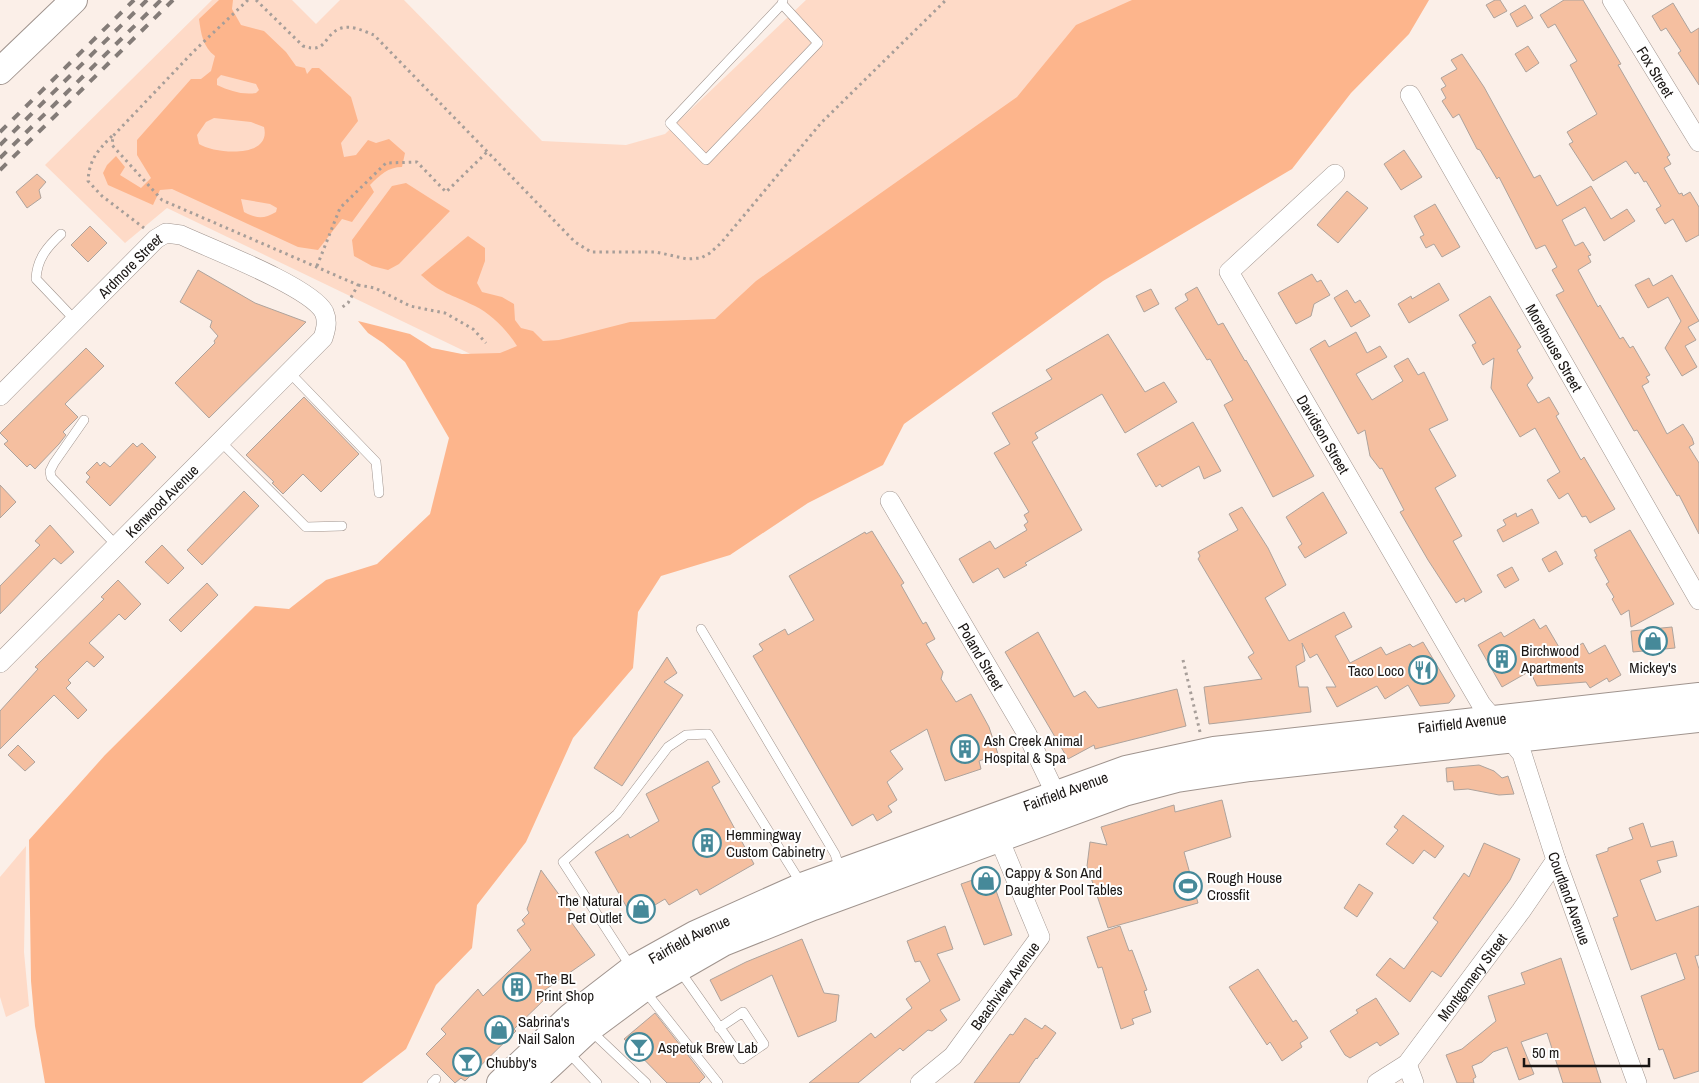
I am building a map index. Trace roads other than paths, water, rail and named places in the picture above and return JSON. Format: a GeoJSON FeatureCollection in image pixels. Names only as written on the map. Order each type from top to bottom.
{"type":"FeatureCollection","features":[{"type":"Feature","properties":{"kind":"main road"},"geometry":{"type":"LineString","coordinates":[[0,71],[74,0]]}},
{"type":"Feature","properties":{"kind":"main road","name":"Fairfield Avenue"},"geometry":{"type":"LineString","coordinates":[[1375,744],[1495,719],[1699,696]]}},
{"type":"Feature","properties":{"kind":"main road","name":"Fairfield Avenue"},"geometry":{"type":"LineString","coordinates":[[531,1083],[589,1029],[638,979],[694,934],[846,883],[1060,804],[1126,768],[1210,753],[1512,739],[1699,719]]}},
{"type":"Feature","properties":{"kind":"main road","name":"Fairfield Avenue"},"geometry":{"type":"LineString","coordinates":[[500,1083],[571,1016],[638,979],[678,969],[808,896]]}},
{"type":"Feature","properties":{"kind":"street","name":"Fox Street"},"geometry":{"type":"LineString","coordinates":[[1612,0],[1699,142]]}},
{"type":"Feature","properties":{"kind":"street","name":"Morehouse Street"},"geometry":{"type":"LineString","coordinates":[[1410,95],[1699,600]]}},
{"type":"Feature","properties":{"kind":"street","name":"Davidson Street"},"geometry":{"type":"LineString","coordinates":[[1335,174],[1229,272],[1481,704],[1495,719]]}},
{"type":"Feature","properties":{"kind":"street","name":"Ardmore Street"},"geometry":{"type":"LineString","coordinates":[[0,396],[156,239],[166,233],[181,235],[290,285],[316,302],[326,318],[324,338]]}},
{"type":"Feature","properties":{"kind":"street","name":"Kenwood Avenue"},"geometry":{"type":"LineString","coordinates":[[0,663],[324,338]]}},
{"type":"Feature","properties":{"kind":"street","name":"Poland Street"},"geometry":{"type":"LineString","coordinates":[[890,501],[1027,734],[1060,804]]}},
{"type":"Feature","properties":{"kind":"street","name":"Courtland Avenue"},"geometry":{"type":"LineString","coordinates":[[1495,719],[1522,754],[1556,860],[1637,1083]]}},
{"type":"Feature","properties":{"kind":"street","name":"Beachview Avenue"},"geometry":{"type":"LineString","coordinates":[[920,1083],[953,1056],[1040,937],[995,828]]}},
{"type":"Feature","properties":{"kind":"street","name":"Montgomery Street"},"geometry":{"type":"LineString","coordinates":[[1377,1083],[1407,1064],[1521,911],[1556,860]]}},
{"type":"Feature","properties":{"kind":"street"},"geometry":{"type":"LineString","coordinates":[[1407,1064],[1414,1083]]}},
{"type":"Feature","properties":{"kind":"lane"},"geometry":{"type":"LineString","coordinates":[[783,2],[818,43],[706,160],[670,123],[783,2]]}},
{"type":"Feature","properties":{"kind":"lane"},"geometry":{"type":"LineString","coordinates":[[61,234],[46,249],[36,269],[36,279],[76,320]]}},
{"type":"Feature","properties":{"kind":"lane"},"geometry":{"type":"LineString","coordinates":[[290,373],[376,462],[379,493]]}},
{"type":"Feature","properties":{"kind":"lane"},"geometry":{"type":"LineString","coordinates":[[84,420],[54,463],[50,471],[51,477],[117,546]]}},
{"type":"Feature","properties":{"kind":"lane"},"geometry":{"type":"LineString","coordinates":[[221,442],[306,527],[342,526]]}},
{"type":"Feature","properties":{"kind":"lane"},"geometry":{"type":"LineString","coordinates":[[701,628],[835,854],[846,883]]}},
{"type":"Feature","properties":{"kind":"lane"},"geometry":{"type":"LineString","coordinates":[[718,1083],[638,979],[563,862],[618,814],[668,747],[686,735],[708,734],[808,896]]}},
{"type":"Feature","properties":{"kind":"lane"},"geometry":{"type":"LineString","coordinates":[[678,969],[719,1028],[742,1059],[764,1044],[743,1012],[719,1028]]}},
{"type":"Feature","properties":{"kind":"lane"},"geometry":{"type":"LineString","coordinates":[[589,1029],[646,1083]]}},
{"type":"Feature","properties":{"kind":"lane"},"geometry":{"type":"LineString","coordinates":[[566,1050],[597,1083]]}},
{"type":"Feature","properties":{"kind":"railway"},"geometry":{"type":"LineString","coordinates":[[0,132],[134,0]]}},
{"type":"Feature","properties":{"kind":"railway"},"geometry":{"type":"LineString","coordinates":[[0,145],[147,0]]}},
{"type":"Feature","properties":{"kind":"railway"},"geometry":{"type":"LineString","coordinates":[[0,158],[161,0]]}},
{"type":"Feature","properties":{"kind":"railway"},"geometry":{"type":"LineString","coordinates":[[0,170],[173,0]]}},
{"type":"Feature","properties":{"kind":"place","name":"Mickey's"},"geometry":{"type":"Point","coordinates":[1653,641]}},
{"type":"Feature","properties":{"kind":"place","name":"Birchwood Apartments"},"geometry":{"type":"Point","coordinates":[1502,659]}},
{"type":"Feature","properties":{"kind":"place","name":"Taco Loco"},"geometry":{"type":"Point","coordinates":[1423,670]}},
{"type":"Feature","properties":{"kind":"place","name":"Ash Creek Animal Hospital & Spa"},"geometry":{"type":"Point","coordinates":[965,749]}},
{"type":"Feature","properties":{"kind":"place","name":"Hemmingway Custom Cabinetry"},"geometry":{"type":"Point","coordinates":[707,843]}},
{"type":"Feature","properties":{"kind":"place","name":"Cappy & Son And Daughter Pool Tables"},"geometry":{"type":"Point","coordinates":[986,881]}},
{"type":"Feature","properties":{"kind":"place","name":"Rough House Crossfit"},"geometry":{"type":"Point","coordinates":[1188,886]}},
{"type":"Feature","properties":{"kind":"place","name":"The Natural Pet Outlet"},"geometry":{"type":"Point","coordinates":[641,909]}},
{"type":"Feature","properties":{"kind":"place","name":"The BL Print Shop"},"geometry":{"type":"Point","coordinates":[517,987]}},
{"type":"Feature","properties":{"kind":"place","name":"Sabrina's Nail Salon"},"geometry":{"type":"Point","coordinates":[499,1030]}},
{"type":"Feature","properties":{"kind":"place","name":"Aspetuk Brew Lab"},"geometry":{"type":"Point","coordinates":[639,1047]}},
{"type":"Feature","properties":{"kind":"place","name":"Chubby's"},"geometry":{"type":"Point","coordinates":[467,1062]}}]}
